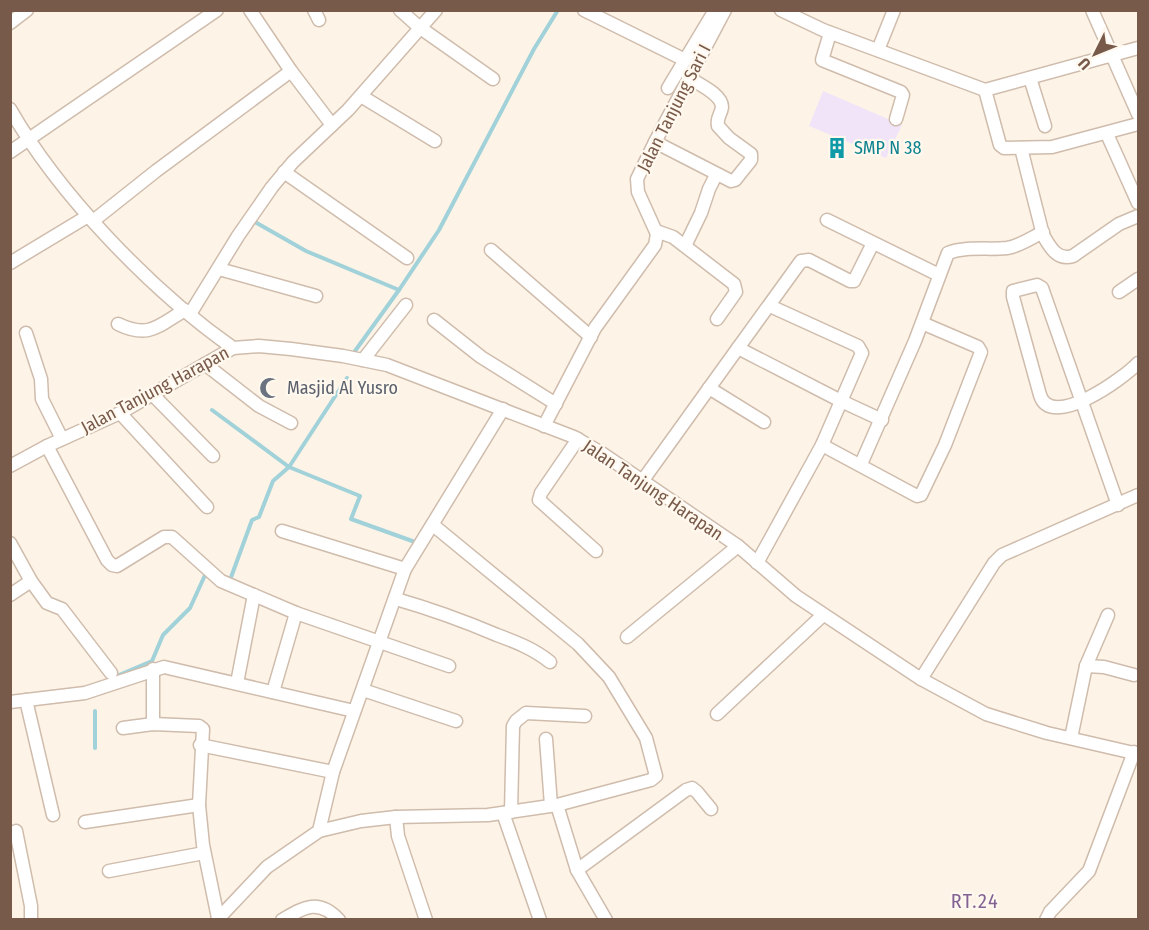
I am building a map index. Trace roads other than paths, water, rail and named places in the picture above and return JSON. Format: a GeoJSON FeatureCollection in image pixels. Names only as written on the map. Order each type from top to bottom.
{"type":"FeatureCollection","features":[{"type":"Feature","properties":{"kind":"street"},"geometry":{"type":"LineString","coordinates":[[10,23],[27,10]]}},
{"type":"Feature","properties":{"kind":"street"},"geometry":{"type":"LineString","coordinates":[[10,152],[217,10]]}},
{"type":"Feature","properties":{"kind":"street"},"geometry":{"type":"LineString","coordinates":[[250,10],[291,71],[332,125]]}},
{"type":"Feature","properties":{"kind":"street"},"geometry":{"type":"LineString","coordinates":[[400,10],[419,27],[493,79]]}},
{"type":"Feature","properties":{"kind":"street"},"geometry":{"type":"LineString","coordinates":[[118,324],[129,330],[144,332],[187,312],[219,269],[249,219],[284,172],[361,96],[436,10]]}},
{"type":"Feature","properties":{"kind":"street"},"geometry":{"type":"LineString","coordinates":[[584,10],[685,60]]}},
{"type":"Feature","properties":{"kind":"street"},"geometry":{"type":"LineString","coordinates":[[668,88],[715,10]]}},
{"type":"Feature","properties":{"kind":"street","name":"Jalan Tanjung Sari I"},"geometry":{"type":"LineString","coordinates":[[656,231],[637,183],[688,77],[725,10]]}},
{"type":"Feature","properties":{"kind":"street"},"geometry":{"type":"LineString","coordinates":[[781,10],[830,33],[985,90],[1138,48]]}},
{"type":"Feature","properties":{"kind":"street"},"geometry":{"type":"LineString","coordinates":[[878,50],[894,10]]}},
{"type":"Feature","properties":{"kind":"street"},"geometry":{"type":"LineString","coordinates":[[1092,10],[1113,56],[1134,90],[1138,114]]}},
{"type":"Feature","properties":{"kind":"street"},"geometry":{"type":"LineString","coordinates":[[830,33],[822,61],[901,92],[903,94],[896,119]]}},
{"type":"Feature","properties":{"kind":"street"},"geometry":{"type":"LineString","coordinates":[[10,263],[91,218],[291,71]]}},
{"type":"Feature","properties":{"kind":"street"},"geometry":{"type":"LineString","coordinates":[[655,142],[731,181],[735,181],[751,160],[748,152],[717,126],[717,118],[722,106],[716,96],[688,77]]}},
{"type":"Feature","properties":{"kind":"street"},"geometry":{"type":"LineString","coordinates":[[1030,78],[1045,126]]}},
{"type":"Feature","properties":{"kind":"street"},"geometry":{"type":"LineString","coordinates":[[985,90],[1000,145],[1004,148],[1052,147],[1138,124]]}},
{"type":"Feature","properties":{"kind":"street"},"geometry":{"type":"LineString","coordinates":[[361,96],[435,141]]}},
{"type":"Feature","properties":{"kind":"street"},"geometry":{"type":"LineString","coordinates":[[10,109],[29,139],[91,218],[187,312],[233,348]]}},
{"type":"Feature","properties":{"kind":"street"},"geometry":{"type":"LineString","coordinates":[[1107,134],[1138,203]]}},
{"type":"Feature","properties":{"kind":"street"},"geometry":{"type":"LineString","coordinates":[[1021,148],[1043,232],[1054,252],[1060,256],[1068,257],[1119,224],[1138,216]]}},
{"type":"Feature","properties":{"kind":"street"},"geometry":{"type":"LineString","coordinates":[[284,172],[407,258]]}},
{"type":"Feature","properties":{"kind":"street"},"geometry":{"type":"LineString","coordinates":[[685,246],[716,175]]}},
{"type":"Feature","properties":{"kind":"street"},"geometry":{"type":"LineString","coordinates":[[826,220],[939,275]]}},
{"type":"Feature","properties":{"kind":"street"},"geometry":{"type":"LineString","coordinates":[[544,426],[591,337],[613,301],[652,250],[657,238],[656,231],[673,237],[734,284],[736,292],[717,319]]}},
{"type":"Feature","properties":{"kind":"street"},"geometry":{"type":"LineString","coordinates":[[861,464],[882,420],[922,323],[946,255],[951,252],[1009,248],[1022,244],[1043,232]]}},
{"type":"Feature","properties":{"kind":"street"},"geometry":{"type":"LineString","coordinates":[[643,480],[801,261],[809,260],[854,281],[873,243]]}},
{"type":"Feature","properties":{"kind":"street"},"geometry":{"type":"LineString","coordinates":[[491,250],[591,337]]}},
{"type":"Feature","properties":{"kind":"street"},"geometry":{"type":"LineString","coordinates":[[219,269],[316,296]]}},
{"type":"Feature","properties":{"kind":"street"},"geometry":{"type":"LineString","coordinates":[[1119,292],[1138,279]]}},
{"type":"Feature","properties":{"kind":"street"},"geometry":{"type":"LineString","coordinates":[[1118,506],[1081,402],[1042,288],[1037,285],[1015,290],[1013,297],[1042,400],[1047,405],[1054,407],[1081,402],[1117,382],[1138,363]]}},
{"type":"Feature","properties":{"kind":"street"},"geometry":{"type":"LineString","coordinates":[[363,360],[405,305]]}},
{"type":"Feature","properties":{"kind":"street"},"geometry":{"type":"LineString","coordinates":[[758,563],[822,444],[862,353],[861,349],[770,306]]}},
{"type":"Feature","properties":{"kind":"street"},"geometry":{"type":"LineString","coordinates":[[434,320],[481,357],[556,404]]}},
{"type":"Feature","properties":{"kind":"street"},"geometry":{"type":"LineString","coordinates":[[822,444],[919,496],[923,493],[945,445],[981,351],[978,347],[922,323]]}},
{"type":"Feature","properties":{"kind":"street"},"geometry":{"type":"LineString","coordinates":[[26,333],[41,379],[42,399],[62,439]]}},
{"type":"Feature","properties":{"kind":"street","name":"Jalan Tanjung Harapan"},"geometry":{"type":"LineString","coordinates":[[10,466],[47,446],[120,413],[233,348],[259,346],[280,348],[395,367],[578,439],[643,480],[738,546],[796,596],[823,615],[921,679],[986,714],[1071,738],[1136,753]]}},
{"type":"Feature","properties":{"kind":"street"},"geometry":{"type":"LineString","coordinates":[[738,348],[882,420]]}},
{"type":"Feature","properties":{"kind":"street"},"geometry":{"type":"LineString","coordinates":[[206,364],[260,406],[291,423]]}},
{"type":"Feature","properties":{"kind":"street"},"geometry":{"type":"LineString","coordinates":[[709,388],[764,422]]}},
{"type":"Feature","properties":{"kind":"street"},"geometry":{"type":"LineString","coordinates":[[153,394],[213,456]]}},
{"type":"Feature","properties":{"kind":"street"},"geometry":{"type":"LineString","coordinates":[[319,831],[333,772],[405,569],[503,409]]}},
{"type":"Feature","properties":{"kind":"street"},"geometry":{"type":"LineString","coordinates":[[120,413],[207,507]]}},
{"type":"Feature","properties":{"kind":"street"},"geometry":{"type":"LineString","coordinates":[[578,439],[540,493],[539,500],[596,551]]}},
{"type":"Feature","properties":{"kind":"street"},"geometry":{"type":"LineString","coordinates":[[47,446],[107,560],[112,565],[117,566],[168,536],[178,541],[212,574],[254,595],[296,613],[449,666]]}},
{"type":"Feature","properties":{"kind":"street"},"geometry":{"type":"LineString","coordinates":[[921,679],[994,563],[1002,555],[1118,506],[1138,495]]}},
{"type":"Feature","properties":{"kind":"street"},"geometry":{"type":"LineString","coordinates":[[218,919],[267,867],[319,831],[396,816],[507,813],[554,805],[654,778],[656,773],[646,738],[609,677],[578,644],[433,525]]}},
{"type":"Feature","properties":{"kind":"street"},"geometry":{"type":"LineString","coordinates":[[282,531],[405,569]]}},
{"type":"Feature","properties":{"kind":"street"},"geometry":{"type":"LineString","coordinates":[[10,543],[31,581],[47,603],[62,609],[111,673]]}},
{"type":"Feature","properties":{"kind":"street"},"geometry":{"type":"LineString","coordinates":[[627,637],[738,546]]}},
{"type":"Feature","properties":{"kind":"street"},"geometry":{"type":"LineString","coordinates":[[10,595],[31,581]]}},
{"type":"Feature","properties":{"kind":"street"},"geometry":{"type":"LineString","coordinates":[[237,683],[254,595]]}},
{"type":"Feature","properties":{"kind":"street"},"geometry":{"type":"LineString","coordinates":[[396,599],[477,626],[537,651],[550,662]]}},
{"type":"Feature","properties":{"kind":"street"},"geometry":{"type":"LineString","coordinates":[[273,692],[296,613]]}},
{"type":"Feature","properties":{"kind":"street"},"geometry":{"type":"LineString","coordinates":[[717,714],[823,615]]}},
{"type":"Feature","properties":{"kind":"street"},"geometry":{"type":"LineString","coordinates":[[1071,738],[1086,666],[1108,615]]}},
{"type":"Feature","properties":{"kind":"street"},"geometry":{"type":"LineString","coordinates":[[1086,666],[1104,667],[1134,675]]}},
{"type":"Feature","properties":{"kind":"street"},"geometry":{"type":"LineString","coordinates":[[10,702],[85,693],[164,667],[354,711]]}},
{"type":"Feature","properties":{"kind":"street"},"geometry":{"type":"LineString","coordinates":[[153,669],[153,724]]}},
{"type":"Feature","properties":{"kind":"street"},"geometry":{"type":"LineString","coordinates":[[363,690],[456,721]]}},
{"type":"Feature","properties":{"kind":"street"},"geometry":{"type":"LineString","coordinates":[[26,700],[53,815]]}},
{"type":"Feature","properties":{"kind":"street"},"geometry":{"type":"LineString","coordinates":[[540,920],[507,813],[513,726],[526,713],[585,716]]}},
{"type":"Feature","properties":{"kind":"street"},"geometry":{"type":"LineString","coordinates":[[123,728],[153,724],[200,726],[203,730],[200,746],[199,805],[204,853],[218,919]]}},
{"type":"Feature","properties":{"kind":"street"},"geometry":{"type":"LineString","coordinates":[[546,739],[554,805],[577,870],[606,920]]}},
{"type":"Feature","properties":{"kind":"street"},"geometry":{"type":"LineString","coordinates":[[200,746],[333,772]]}},
{"type":"Feature","properties":{"kind":"street"},"geometry":{"type":"LineString","coordinates":[[1046,920],[1050,912],[1089,871],[1136,753]]}},
{"type":"Feature","properties":{"kind":"street"},"geometry":{"type":"LineString","coordinates":[[577,870],[686,790],[692,789],[698,792],[711,809]]}},
{"type":"Feature","properties":{"kind":"street"},"geometry":{"type":"LineString","coordinates":[[85,822],[199,805]]}},
{"type":"Feature","properties":{"kind":"street"},"geometry":{"type":"LineString","coordinates":[[396,816],[398,836],[426,920]]}},
{"type":"Feature","properties":{"kind":"street"},"geometry":{"type":"LineString","coordinates":[[16,831],[31,906],[31,920]]}},
{"type":"Feature","properties":{"kind":"street"},"geometry":{"type":"LineString","coordinates":[[109,871],[204,853]]}},
{"type":"Feature","properties":{"kind":"street"},"geometry":{"type":"LineString","coordinates":[[282,920],[306,907],[316,906],[326,908],[339,920]]}},
{"type":"Feature","properties":{"kind":"waterway"},"geometry":{"type":"LineString","coordinates":[[355,351],[439,230],[534,49],[558,10]]}},
{"type":"Feature","properties":{"kind":"waterway"},"geometry":{"type":"LineString","coordinates":[[255,222],[306,251],[399,290]]}},
{"type":"Feature","properties":{"kind":"waterway"},"geometry":{"type":"LineString","coordinates":[[227,579],[230,580],[252,520],[259,517],[273,481],[289,467],[347,378]]}},
{"type":"Feature","properties":{"kind":"waterway"},"geometry":{"type":"LineString","coordinates":[[212,410],[289,467],[360,496],[351,519],[415,542]]}},
{"type":"Feature","properties":{"kind":"waterway"},"geometry":{"type":"LineString","coordinates":[[112,678],[152,661],[163,635],[190,608],[206,573]]}},
{"type":"Feature","properties":{"kind":"waterway"},"geometry":{"type":"LineString","coordinates":[[95,711],[95,748]]}},
{"type":"Feature","properties":{"kind":"place","name":"SMP N 38"},"geometry":{"type":"Point","coordinates":[837,148]}},
{"type":"Feature","properties":{"kind":"place","name":"Masjid Al Yusro"},"geometry":{"type":"Point","coordinates":[270,388]}},
{"type":"Feature","properties":{"kind":"district","name":"RT.24"},"geometry":{"type":"Point","coordinates":[975,901]}}]}
